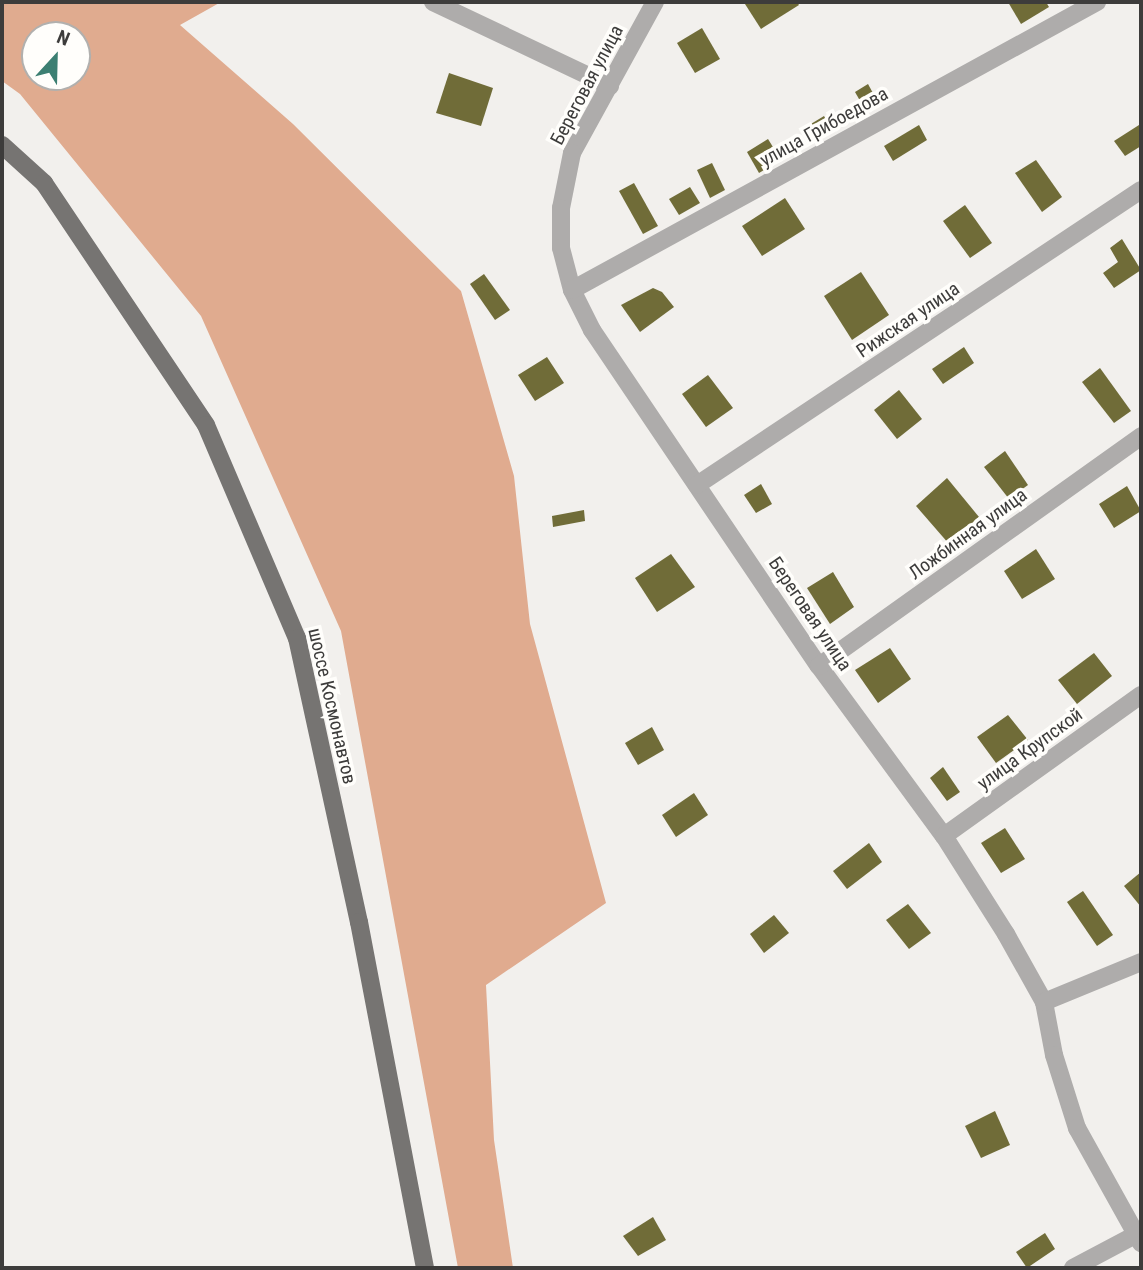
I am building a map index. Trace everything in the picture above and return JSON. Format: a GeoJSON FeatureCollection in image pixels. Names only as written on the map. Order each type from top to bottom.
{"type":"FeatureCollection","features":[{"type":"Feature","properties":{"kind":"main road","name":"шоссе Космонавтов"},"geometry":{"type":"LineString","coordinates":[[2,145],[44,183],[206,425],[297,638],[359,922],[425,1268]]}},
{"type":"Feature","properties":{"kind":"street"},"geometry":{"type":"LineString","coordinates":[[433,2],[610,86]]}},
{"type":"Feature","properties":{"kind":"street","name":"Береговая улица"},"geometry":{"type":"LineString","coordinates":[[655,2],[572,153],[561,208],[561,248],[572,290],[592,330],[819,666],[944,836],[1044,1002],[1054,1055],[1077,1128],[1140,1237]]}},
{"type":"Feature","properties":{"kind":"street","name":"улица Грибоедова"},"geometry":{"type":"LineString","coordinates":[[572,290],[1097,2]]}},
{"type":"Feature","properties":{"kind":"street","name":"Рижская улица"},"geometry":{"type":"LineString","coordinates":[[697,485],[1141,190]]}},
{"type":"Feature","properties":{"kind":"street","name":"Ложбинная улица"},"geometry":{"type":"LineString","coordinates":[[819,666],[1141,436]]}},
{"type":"Feature","properties":{"kind":"street","name":"улица Крупской"},"geometry":{"type":"LineString","coordinates":[[944,836],[1141,695]]}},
{"type":"Feature","properties":{"kind":"street"},"geometry":{"type":"LineString","coordinates":[[1044,1002],[1141,962]]}},
{"type":"Feature","properties":{"kind":"street"},"geometry":{"type":"LineString","coordinates":[[1073,1268],[1140,1237]]}},
{"type":"Feature","properties":{"kind":"shaded area"},"geometry":{"type":"Polygon","coordinates":[[[2,2],[221,2],[180,25],[293,124],[461,291],[514,476],[530,624],[606,903],[486,985],[494,1140],[513,1268],[458,1268],[341,631],[201,316],[20,94],[2,81],[2,2]]]}},
{"type":"Feature","properties":{"kind":"building"},"geometry":{"type":"Polygon","coordinates":[[[797,2],[799,5],[761,29],[745,4],[797,2]]]}},
{"type":"Feature","properties":{"kind":"building"},"geometry":{"type":"Polygon","coordinates":[[[1008,2],[1046,2],[1049,7],[1021,24],[1008,2]]]}},
{"type":"Feature","properties":{"kind":"building"},"geometry":{"type":"Polygon","coordinates":[[[702,28],[720,59],[695,73],[677,43],[702,28]]]}},
{"type":"Feature","properties":{"kind":"building"},"geometry":{"type":"Polygon","coordinates":[[[449,73],[493,88],[481,126],[436,113],[449,73]]]}},
{"type":"Feature","properties":{"kind":"building"},"geometry":{"type":"Polygon","coordinates":[[[868,84],[880,106],[867,113],[855,92],[868,84]]]}},
{"type":"Feature","properties":{"kind":"building"},"geometry":{"type":"Polygon","coordinates":[[[824,116],[832,130],[808,143],[801,130],[824,116]]]}},
{"type":"Feature","properties":{"kind":"building"},"geometry":{"type":"Polygon","coordinates":[[[919,125],[927,140],[893,161],[884,146],[919,125]]]}},
{"type":"Feature","properties":{"kind":"building"},"geometry":{"type":"Polygon","coordinates":[[[1139,125],[1141,146],[1125,156],[1114,141],[1139,125]]]}},
{"type":"Feature","properties":{"kind":"building"},"geometry":{"type":"Polygon","coordinates":[[[768,139],[781,160],[759,173],[747,152],[768,139]]]}},
{"type":"Feature","properties":{"kind":"building"},"geometry":{"type":"Polygon","coordinates":[[[1036,160],[1062,197],[1042,212],[1015,173],[1036,160]]]}},
{"type":"Feature","properties":{"kind":"building"},"geometry":{"type":"Polygon","coordinates":[[[712,163],[725,190],[710,198],[697,170],[712,163]]]}},
{"type":"Feature","properties":{"kind":"building"},"geometry":{"type":"Polygon","coordinates":[[[634,183],[658,226],[643,234],[619,191],[634,183]]]}},
{"type":"Feature","properties":{"kind":"building"},"geometry":{"type":"Polygon","coordinates":[[[690,187],[700,203],[679,215],[669,199],[690,187]]]}},
{"type":"Feature","properties":{"kind":"building"},"geometry":{"type":"Polygon","coordinates":[[[785,198],[805,229],[762,256],[742,226],[785,198]]]}},
{"type":"Feature","properties":{"kind":"building"},"geometry":{"type":"Polygon","coordinates":[[[965,205],[992,243],[970,258],[943,221],[965,205]]]}},
{"type":"Feature","properties":{"kind":"building"},"geometry":{"type":"Polygon","coordinates":[[[1122,239],[1141,270],[1114,288],[1103,273],[1118,262],[1110,248],[1122,239]]]}},
{"type":"Feature","properties":{"kind":"building"},"geometry":{"type":"Polygon","coordinates":[[[861,272],[889,315],[852,340],[824,296],[861,272]]]}},
{"type":"Feature","properties":{"kind":"building"},"geometry":{"type":"Polygon","coordinates":[[[484,274],[510,310],[495,320],[470,284],[484,274]]]}},
{"type":"Feature","properties":{"kind":"building"},"geometry":{"type":"Polygon","coordinates":[[[653,288],[662,292],[674,307],[640,332],[621,305],[653,288]]]}},
{"type":"Feature","properties":{"kind":"building"},"geometry":{"type":"Polygon","coordinates":[[[964,347],[974,363],[943,384],[932,369],[964,347]]]}},
{"type":"Feature","properties":{"kind":"building"},"geometry":{"type":"Polygon","coordinates":[[[547,357],[564,383],[535,401],[518,375],[547,357]]]}},
{"type":"Feature","properties":{"kind":"building"},"geometry":{"type":"Polygon","coordinates":[[[1100,368],[1131,411],[1114,423],[1082,382],[1100,368]]]}},
{"type":"Feature","properties":{"kind":"building"},"geometry":{"type":"Polygon","coordinates":[[[708,375],[733,408],[706,427],[682,394],[708,375]]]}},
{"type":"Feature","properties":{"kind":"building"},"geometry":{"type":"Polygon","coordinates":[[[899,390],[922,419],[897,439],[874,410],[899,390]]]}},
{"type":"Feature","properties":{"kind":"building"},"geometry":{"type":"Polygon","coordinates":[[[1005,451],[1028,485],[1009,499],[984,467],[1005,451]]]}},
{"type":"Feature","properties":{"kind":"building"},"geometry":{"type":"Polygon","coordinates":[[[947,478],[979,517],[949,544],[916,506],[947,478]]]}},
{"type":"Feature","properties":{"kind":"building"},"geometry":{"type":"Polygon","coordinates":[[[761,484],[772,504],[756,513],[744,495],[761,484]]]}},
{"type":"Feature","properties":{"kind":"building"},"geometry":{"type":"Polygon","coordinates":[[[1127,486],[1141,511],[1114,528],[1099,504],[1127,486]]]}},
{"type":"Feature","properties":{"kind":"building"},"geometry":{"type":"Polygon","coordinates":[[[584,510],[585,521],[553,527],[552,516],[584,510]]]}},
{"type":"Feature","properties":{"kind":"building"},"geometry":{"type":"Polygon","coordinates":[[[1036,549],[1055,579],[1022,599],[1004,571],[1036,549]]]}},
{"type":"Feature","properties":{"kind":"building"},"geometry":{"type":"Polygon","coordinates":[[[671,554],[695,587],[657,612],[635,578],[671,554]]]}},
{"type":"Feature","properties":{"kind":"building"},"geometry":{"type":"Polygon","coordinates":[[[833,572],[854,607],[830,624],[807,588],[833,572]]]}},
{"type":"Feature","properties":{"kind":"building"},"geometry":{"type":"Polygon","coordinates":[[[890,648],[911,679],[878,703],[855,670],[890,648]]]}},
{"type":"Feature","properties":{"kind":"building"},"geometry":{"type":"Polygon","coordinates":[[[1094,653],[1112,676],[1077,704],[1058,680],[1094,653]]]}},
{"type":"Feature","properties":{"kind":"building"},"geometry":{"type":"Polygon","coordinates":[[[1008,715],[1028,740],[996,763],[977,737],[1008,715]]]}},
{"type":"Feature","properties":{"kind":"building"},"geometry":{"type":"Polygon","coordinates":[[[652,727],[664,750],[638,765],[625,743],[652,727]]]}},
{"type":"Feature","properties":{"kind":"building"},"geometry":{"type":"Polygon","coordinates":[[[943,767],[960,792],[947,801],[930,778],[943,767]]]}},
{"type":"Feature","properties":{"kind":"building"},"geometry":{"type":"Polygon","coordinates":[[[694,793],[708,815],[676,837],[662,815],[694,793]]]}},
{"type":"Feature","properties":{"kind":"building"},"geometry":{"type":"Polygon","coordinates":[[[1005,828],[1025,859],[1001,873],[981,843],[1005,828]]]}},
{"type":"Feature","properties":{"kind":"building"},"geometry":{"type":"Polygon","coordinates":[[[869,843],[882,862],[847,889],[833,871],[869,843]]]}},
{"type":"Feature","properties":{"kind":"building"},"geometry":{"type":"Polygon","coordinates":[[[1141,872],[1141,907],[1124,886],[1141,872]]]}},
{"type":"Feature","properties":{"kind":"building"},"geometry":{"type":"Polygon","coordinates":[[[1083,891],[1113,935],[1097,946],[1067,902],[1083,891]]]}},
{"type":"Feature","properties":{"kind":"building"},"geometry":{"type":"Polygon","coordinates":[[[908,904],[931,933],[909,949],[886,920],[908,904]]]}},
{"type":"Feature","properties":{"kind":"building"},"geometry":{"type":"Polygon","coordinates":[[[774,915],[789,933],[764,953],[750,934],[774,915]]]}},
{"type":"Feature","properties":{"kind":"building"},"geometry":{"type":"Polygon","coordinates":[[[995,1111],[1010,1145],[981,1158],[965,1126],[995,1111]]]}},
{"type":"Feature","properties":{"kind":"building"},"geometry":{"type":"Polygon","coordinates":[[[653,1217],[666,1240],[638,1256],[623,1236],[653,1217]]]}},
{"type":"Feature","properties":{"kind":"building"},"geometry":{"type":"Polygon","coordinates":[[[1045,1233],[1055,1249],[1027,1268],[1016,1252],[1045,1233]]]}}]}
